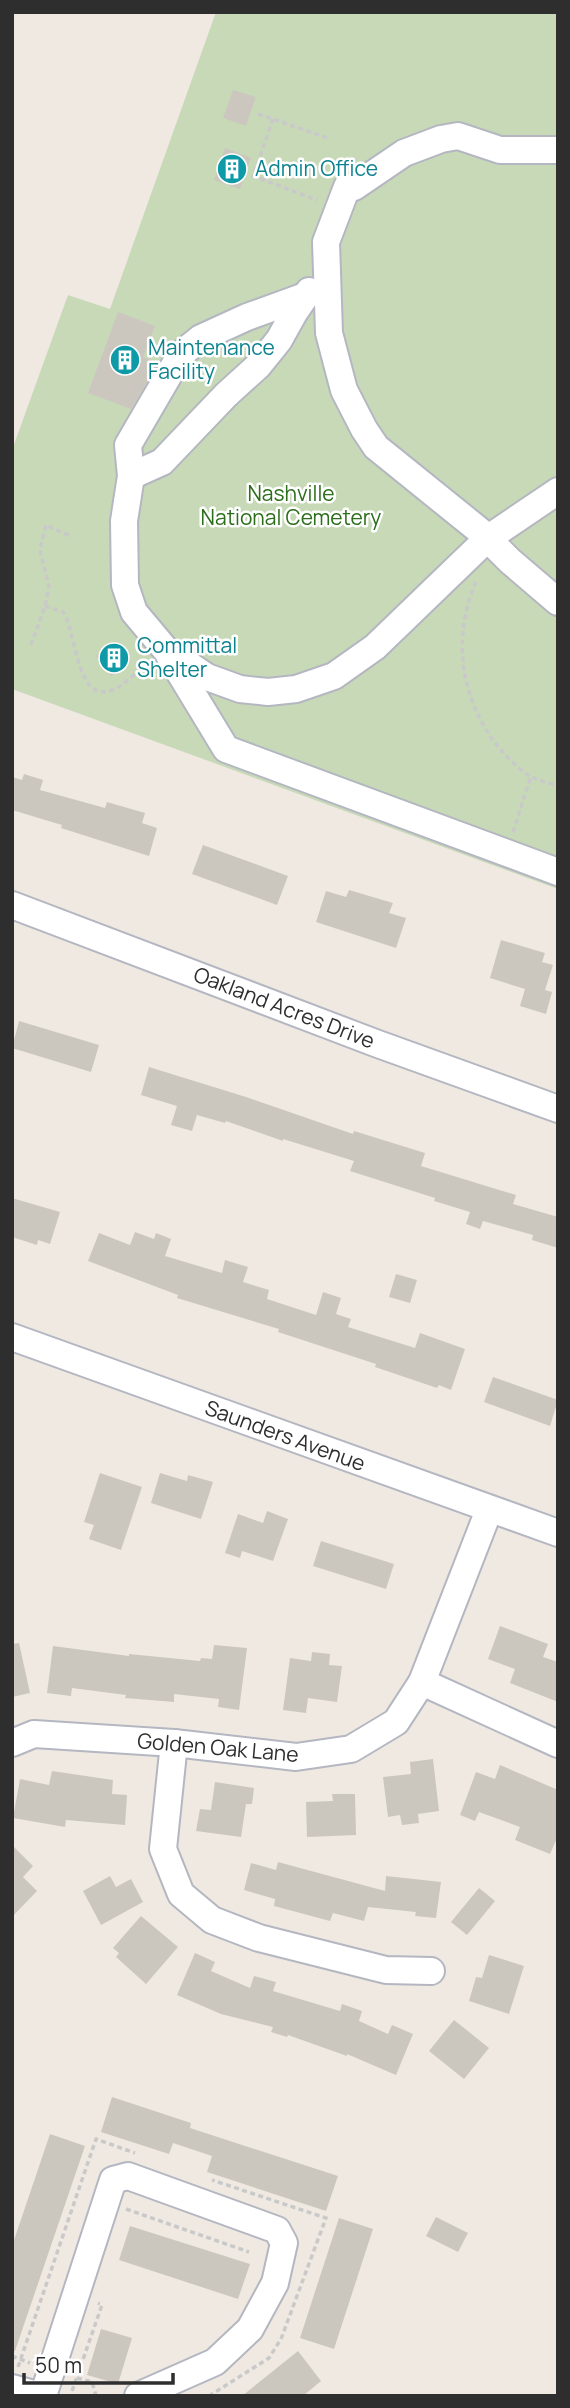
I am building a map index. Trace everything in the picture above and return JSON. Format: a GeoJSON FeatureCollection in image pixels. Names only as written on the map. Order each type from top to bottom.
{"type":"FeatureCollection","features":[{"type":"Feature","properties":{"kind":"street"},"geometry":{"type":"LineString","coordinates":[[558,150],[500,150],[458,136],[441,139],[404,153],[354,187],[346,187],[326,242],[329,333],[344,390],[364,429],[376,447],[491,542],[558,602]]}},
{"type":"Feature","properties":{"kind":"street"},"geometry":{"type":"LineString","coordinates":[[131,476],[162,462],[226,395],[258,366],[279,340],[304,296],[326,271]]}},
{"type":"Feature","properties":{"kind":"street"},"geometry":{"type":"LineString","coordinates":[[304,296],[201,338],[181,354],[128,445],[131,476],[124,521],[125,585],[134,611],[165,649],[226,749],[558,872]]}},
{"type":"Feature","properties":{"kind":"street"},"geometry":{"type":"LineString","coordinates":[[165,649],[207,677],[240,689],[268,692],[296,689],[334,676],[375,647],[491,542],[558,491]]}},
{"type":"Feature","properties":{"kind":"street","name":"Oakland Acres Drive"},"geometry":{"type":"LineString","coordinates":[[12,905],[378,1044],[558,1109]]}},
{"type":"Feature","properties":{"kind":"street","name":"Saunders Avenue"},"geometry":{"type":"LineString","coordinates":[[12,1337],[558,1533]]}},
{"type":"Feature","properties":{"kind":"street","name":"Golden Oak Lane"},"geometry":{"type":"LineString","coordinates":[[12,1743],[34,1734],[174,1744],[296,1757],[351,1749],[396,1722],[422,1682],[489,1510]]}},
{"type":"Feature","properties":{"kind":"street"},"geometry":{"type":"LineString","coordinates":[[422,1682],[558,1744]]}},
{"type":"Feature","properties":{"kind":"street"},"geometry":{"type":"LineString","coordinates":[[174,1744],[163,1849],[181,1894],[212,1920],[259,1938],[386,1970],[431,1971]]}},
{"type":"Feature","properties":{"kind":"street"},"geometry":{"type":"LineString","coordinates":[[14,2380],[42,2396],[113,2180],[128,2176],[277,2230],[284,2243],[275,2283],[250,2329],[215,2362],[138,2396]]}},
{"type":"Feature","properties":{"kind":"path"},"geometry":{"type":"LineString","coordinates":[[258,114],[328,138]]}},
{"type":"Feature","properties":{"kind":"path"},"geometry":{"type":"LineString","coordinates":[[273,119],[253,176],[338,208]]}},
{"type":"Feature","properties":{"kind":"path"},"geometry":{"type":"LineString","coordinates":[[32,645],[49,587],[40,550],[46,525],[72,537]]}},
{"type":"Feature","properties":{"kind":"path"},"geometry":{"type":"LineString","coordinates":[[491,542],[474,586],[463,631],[463,674],[481,724],[506,756],[531,776],[558,786]]}},
{"type":"Feature","properties":{"kind":"path"},"geometry":{"type":"LineString","coordinates":[[45,606],[63,611],[70,621],[85,682],[93,690],[113,690],[165,649]]}},
{"type":"Feature","properties":{"kind":"path"},"geometry":{"type":"LineString","coordinates":[[513,838],[531,776]]}},
{"type":"Feature","properties":{"kind":"path"},"geometry":{"type":"LineString","coordinates":[[14,2380],[96,2139],[144,2156]]}},
{"type":"Feature","properties":{"kind":"path"},"geometry":{"type":"LineString","coordinates":[[205,2178],[326,2218],[281,2339],[270,2358],[209,2396]]}},
{"type":"Feature","properties":{"kind":"path"},"geometry":{"type":"LineString","coordinates":[[118,2206],[249,2252]]}},
{"type":"Feature","properties":{"kind":"path"},"geometry":{"type":"LineString","coordinates":[[72,2391],[102,2305],[94,2302]]}},
{"type":"Feature","properties":{"kind":"path"},"geometry":{"type":"LineString","coordinates":[[12,2356],[38,2367]]}},
{"type":"Feature","properties":{"kind":"path"},"geometry":{"type":"LineString","coordinates":[[69,2376],[92,2382],[96,2396]]}},
{"type":"Feature","properties":{"kind":"green space","name":"Nashville National Cemetery"},"geometry":{"type":"Polygon","coordinates":[[[216,12],[558,12],[558,889],[12,689],[12,450],[68,295],[110,309],[216,12]]]}},
{"type":"Feature","properties":{"kind":"building"},"geometry":{"type":"Polygon","coordinates":[[[233,90],[256,97],[246,126],[223,118],[233,90]]]}},
{"type":"Feature","properties":{"kind":"building","name":"Admin Office"},"geometry":{"type":"Polygon","coordinates":[[[225,148],[251,158],[240,189],[214,180],[225,148]]]}},
{"type":"Feature","properties":{"kind":"building","name":"Maintenance Facility"},"geometry":{"type":"Polygon","coordinates":[[[118,312],[155,326],[143,357],[158,363],[131,409],[88,393],[118,312]]]}},
{"type":"Feature","properties":{"kind":"building","name":"Committal Shelter"},"geometry":{"type":"Polygon","coordinates":[[[116,641],[131,660],[111,676],[96,656],[116,641]]]}},
{"type":"Feature","properties":{"kind":"building"},"geometry":{"type":"Polygon","coordinates":[[[24,774],[43,780],[40,790],[105,808],[107,802],[145,813],[142,823],[157,828],[149,856],[12,810],[12,777],[22,780],[24,774]]]}},
{"type":"Feature","properties":{"kind":"building"},"geometry":{"type":"Polygon","coordinates":[[[203,845],[288,876],[277,905],[192,874],[203,845]]]}},
{"type":"Feature","properties":{"kind":"building"},"geometry":{"type":"Polygon","coordinates":[[[349,890],[393,903],[389,913],[406,918],[396,948],[316,922],[326,891],[346,897],[349,890]]]}},
{"type":"Feature","properties":{"kind":"building"},"geometry":{"type":"Polygon","coordinates":[[[501,940],[545,953],[542,962],[553,965],[545,990],[552,992],[546,1014],[520,1006],[525,989],[490,978],[501,940]]]}},
{"type":"Feature","properties":{"kind":"building"},"geometry":{"type":"Polygon","coordinates":[[[19,1021],[99,1045],[91,1072],[12,1048],[19,1021]]]}},
{"type":"Feature","properties":{"kind":"building"},"geometry":{"type":"Polygon","coordinates":[[[149,1067],[353,1134],[354,1131],[425,1153],[421,1166],[516,1195],[513,1204],[558,1217],[558,1248],[532,1240],[533,1235],[483,1221],[480,1229],[466,1224],[470,1212],[350,1171],[354,1161],[226,1121],[225,1123],[197,1115],[192,1131],[171,1125],[177,1106],[141,1095],[149,1067]]]}},
{"type":"Feature","properties":{"kind":"building"},"geometry":{"type":"Polygon","coordinates":[[[12,1198],[60,1212],[50,1244],[38,1240],[37,1245],[12,1237],[12,1198]]]}},
{"type":"Feature","properties":{"kind":"building"},"geometry":{"type":"Polygon","coordinates":[[[135,1232],[154,1239],[156,1233],[171,1239],[165,1256],[222,1273],[225,1260],[248,1267],[243,1282],[269,1290],[267,1299],[316,1315],[323,1292],[341,1298],[336,1314],[351,1319],[348,1327],[415,1348],[420,1333],[465,1349],[451,1390],[439,1385],[437,1388],[375,1367],[376,1364],[278,1332],[279,1329],[177,1298],[178,1295],[88,1261],[99,1233],[130,1245],[135,1232]]]}},
{"type":"Feature","properties":{"kind":"building"},"geometry":{"type":"Polygon","coordinates":[[[396,1274],[417,1280],[410,1303],[389,1297],[396,1274]]]}},
{"type":"Feature","properties":{"kind":"building"},"geometry":{"type":"Polygon","coordinates":[[[493,1377],[558,1400],[550,1426],[484,1402],[493,1377]]]}},
{"type":"Feature","properties":{"kind":"building"},"geometry":{"type":"Polygon","coordinates":[[[100,1473],[142,1487],[121,1550],[89,1539],[94,1525],[84,1522],[100,1473]]]}},
{"type":"Feature","properties":{"kind":"building"},"geometry":{"type":"Polygon","coordinates":[[[160,1473],[187,1481],[188,1475],[213,1482],[201,1519],[151,1503],[160,1473]]]}},
{"type":"Feature","properties":{"kind":"building"},"geometry":{"type":"Polygon","coordinates":[[[267,1511],[288,1519],[273,1561],[242,1551],[240,1558],[225,1553],[238,1514],[263,1523],[267,1511]]]}},
{"type":"Feature","properties":{"kind":"building"},"geometry":{"type":"Polygon","coordinates":[[[321,1541],[394,1564],[386,1589],[313,1566],[321,1541]]]}},
{"type":"Feature","properties":{"kind":"building"},"geometry":{"type":"Polygon","coordinates":[[[500,1626],[548,1644],[543,1657],[558,1662],[558,1702],[510,1683],[515,1669],[488,1659],[500,1626]]]}},
{"type":"Feature","properties":{"kind":"building"},"geometry":{"type":"Polygon","coordinates":[[[19,1643],[30,1693],[12,1697],[12,1644],[19,1643]]]}},
{"type":"Feature","properties":{"kind":"building"},"geometry":{"type":"Polygon","coordinates":[[[214,1645],[247,1648],[239,1710],[218,1707],[219,1699],[174,1694],[174,1702],[125,1698],[126,1695],[72,1688],[71,1696],[47,1693],[53,1646],[129,1656],[200,1661],[201,1658],[212,1659],[214,1645]]]}},
{"type":"Feature","properties":{"kind":"building"},"geometry":{"type":"Polygon","coordinates":[[[312,1652],[330,1654],[329,1665],[342,1666],[337,1702],[308,1698],[306,1713],[283,1710],[290,1658],[311,1661],[312,1652]]]}},
{"type":"Feature","properties":{"kind":"building"},"geometry":{"type":"Polygon","coordinates":[[[433,1759],[439,1811],[418,1814],[419,1823],[402,1825],[400,1815],[388,1817],[383,1777],[411,1774],[410,1762],[433,1759]]]}},
{"type":"Feature","properties":{"kind":"building"},"geometry":{"type":"Polygon","coordinates":[[[500,1765],[558,1790],[558,1836],[550,1854],[515,1840],[520,1827],[479,1812],[475,1821],[460,1815],[476,1772],[495,1779],[500,1765]]]}},
{"type":"Feature","properties":{"kind":"building"},"geometry":{"type":"Polygon","coordinates":[[[52,1771],[113,1780],[112,1794],[127,1795],[125,1825],[66,1820],[65,1827],[13,1818],[20,1779],[49,1785],[52,1771]]]}},
{"type":"Feature","properties":{"kind":"building"},"geometry":{"type":"Polygon","coordinates":[[[215,1782],[254,1788],[252,1804],[246,1804],[241,1837],[196,1831],[200,1809],[211,1810],[215,1782]]]}},
{"type":"Feature","properties":{"kind":"building"},"geometry":{"type":"Polygon","coordinates":[[[332,1794],[355,1794],[356,1835],[307,1837],[306,1802],[333,1801],[332,1794]]]}},
{"type":"Feature","properties":{"kind":"building"},"geometry":{"type":"Polygon","coordinates":[[[12,1845],[33,1866],[23,1877],[37,1891],[12,1917],[12,1845]]]}},
{"type":"Feature","properties":{"kind":"building"},"geometry":{"type":"Polygon","coordinates":[[[278,1862],[385,1891],[386,1876],[441,1882],[436,1918],[415,1916],[416,1912],[368,1907],[364,1921],[333,1913],[330,1921],[274,1906],[275,1899],[244,1890],[251,1863],[276,1870],[278,1862]]]}},
{"type":"Feature","properties":{"kind":"building"},"geometry":{"type":"Polygon","coordinates":[[[110,1876],[116,1887],[131,1879],[143,1902],[101,1925],[83,1891],[110,1876]]]}},
{"type":"Feature","properties":{"kind":"building"},"geometry":{"type":"Polygon","coordinates":[[[479,1888],[495,1901],[467,1935],[451,1922],[479,1888]]]}},
{"type":"Feature","properties":{"kind":"building"},"geometry":{"type":"Polygon","coordinates":[[[141,1916],[178,1947],[146,1984],[116,1957],[119,1953],[113,1948],[141,1916]]]}},
{"type":"Feature","properties":{"kind":"building"},"geometry":{"type":"Polygon","coordinates":[[[195,1953],[215,1962],[211,1971],[250,1988],[254,1976],[276,1982],[273,1991],[340,2011],[342,2004],[362,2011],[359,2021],[388,2034],[392,2025],[413,2034],[396,2075],[347,2054],[271,2032],[273,2027],[221,2014],[177,1995],[195,1953]]]}},
{"type":"Feature","properties":{"kind":"building"},"geometry":{"type":"Polygon","coordinates":[[[489,1955],[524,1966],[509,2014],[469,2001],[476,1977],[482,1978],[489,1955]]]}},
{"type":"Feature","properties":{"kind":"building"},"geometry":{"type":"Polygon","coordinates":[[[454,2020],[489,2048],[464,2079],[429,2051],[454,2020]]]}},
{"type":"Feature","properties":{"kind":"building"},"geometry":{"type":"Polygon","coordinates":[[[112,2097],[191,2123],[190,2128],[338,2176],[326,2211],[207,2172],[212,2156],[173,2143],[169,2154],[101,2132],[112,2097]]]}},
{"type":"Feature","properties":{"kind":"building"},"geometry":{"type":"Polygon","coordinates":[[[50,2134],[85,2146],[15,2351],[12,2351],[12,2246],[50,2134]]]}},
{"type":"Feature","properties":{"kind":"building"},"geometry":{"type":"Polygon","coordinates":[[[436,2217],[468,2233],[458,2252],[426,2236],[436,2217]]]}},
{"type":"Feature","properties":{"kind":"building"},"geometry":{"type":"Polygon","coordinates":[[[339,2218],[373,2229],[334,2349],[300,2338],[339,2218]]]}},
{"type":"Feature","properties":{"kind":"building"},"geometry":{"type":"Polygon","coordinates":[[[130,2226],[250,2264],[238,2299],[119,2260],[130,2226]]]}},
{"type":"Feature","properties":{"kind":"building"},"geometry":{"type":"Polygon","coordinates":[[[101,2329],[132,2338],[118,2384],[87,2375],[101,2329]]]}},
{"type":"Feature","properties":{"kind":"building"},"geometry":{"type":"Polygon","coordinates":[[[298,2351],[321,2381],[303,2396],[242,2396],[298,2351]]]}},
{"type":"Feature","properties":{"kind":"place","name":"Admin Office"},"geometry":{"type":"Point","coordinates":[232,169]}},
{"type":"Feature","properties":{"kind":"place","name":"Maintenance Facility"},"geometry":{"type":"Point","coordinates":[125,360]}},
{"type":"Feature","properties":{"kind":"place","name":"Committal Shelter"},"geometry":{"type":"Point","coordinates":[114,658]}}]}
